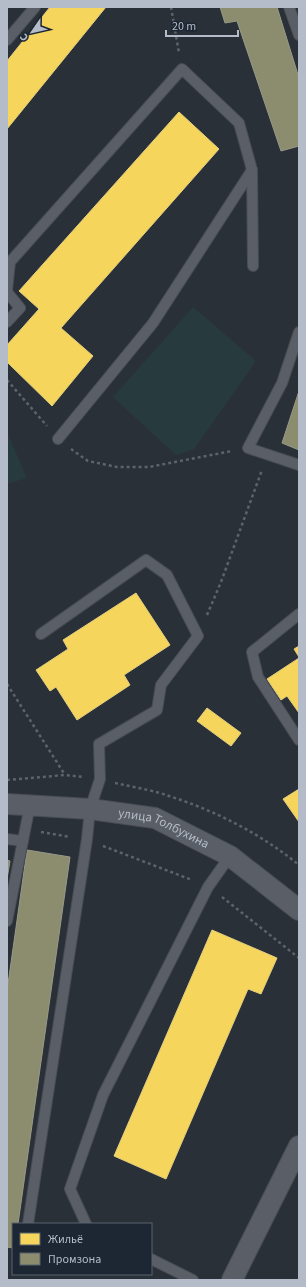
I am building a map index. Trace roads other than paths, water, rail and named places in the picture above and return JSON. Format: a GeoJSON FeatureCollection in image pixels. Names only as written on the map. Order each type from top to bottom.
{"type":"FeatureCollection","features":[{"type":"Feature","properties":{"kind":"street","name":"улица Толбухина"},"geometry":{"type":"LineString","coordinates":[[7,804],[90,809],[155,818],[230,856],[299,910]]}},
{"type":"Feature","properties":{"kind":"street"},"geometry":{"type":"LineString","coordinates":[[232,1280],[299,1146]]}},
{"type":"Feature","properties":{"kind":"lane"},"geometry":{"type":"LineString","coordinates":[[7,40],[35,7]]}},
{"type":"Feature","properties":{"kind":"lane"},"geometry":{"type":"LineString","coordinates":[[289,7],[299,35]]}},
{"type":"Feature","properties":{"kind":"lane"},"geometry":{"type":"LineString","coordinates":[[7,322],[20,308],[7,290],[9,263],[182,69],[239,123],[252,170],[253,266]]}},
{"type":"Feature","properties":{"kind":"lane"},"geometry":{"type":"LineString","coordinates":[[58,439],[153,323],[252,170]]}},
{"type":"Feature","properties":{"kind":"lane"},"geometry":{"type":"LineString","coordinates":[[299,332],[282,383],[248,448],[299,465]]}},
{"type":"Feature","properties":{"kind":"lane"},"geometry":{"type":"LineString","coordinates":[[28,1223],[87,839],[90,809],[100,780],[99,744],[157,710],[161,686],[198,636],[167,575],[146,560],[41,634]]}},
{"type":"Feature","properties":{"kind":"lane"},"geometry":{"type":"LineString","coordinates":[[299,614],[252,652],[258,677],[299,740]]}},
{"type":"Feature","properties":{"kind":"lane"},"geometry":{"type":"LineString","coordinates":[[7,921],[30,805]]}},
{"type":"Feature","properties":{"kind":"lane"},"geometry":{"type":"LineString","coordinates":[[7,839],[23,841]]}},
{"type":"Feature","properties":{"kind":"lane"},"geometry":{"type":"LineString","coordinates":[[86,1223],[70,1188],[103,1095],[208,887],[230,856]]}},
{"type":"Feature","properties":{"kind":"lane"},"geometry":{"type":"LineString","coordinates":[[152,1259],[194,1280]]}}]}
